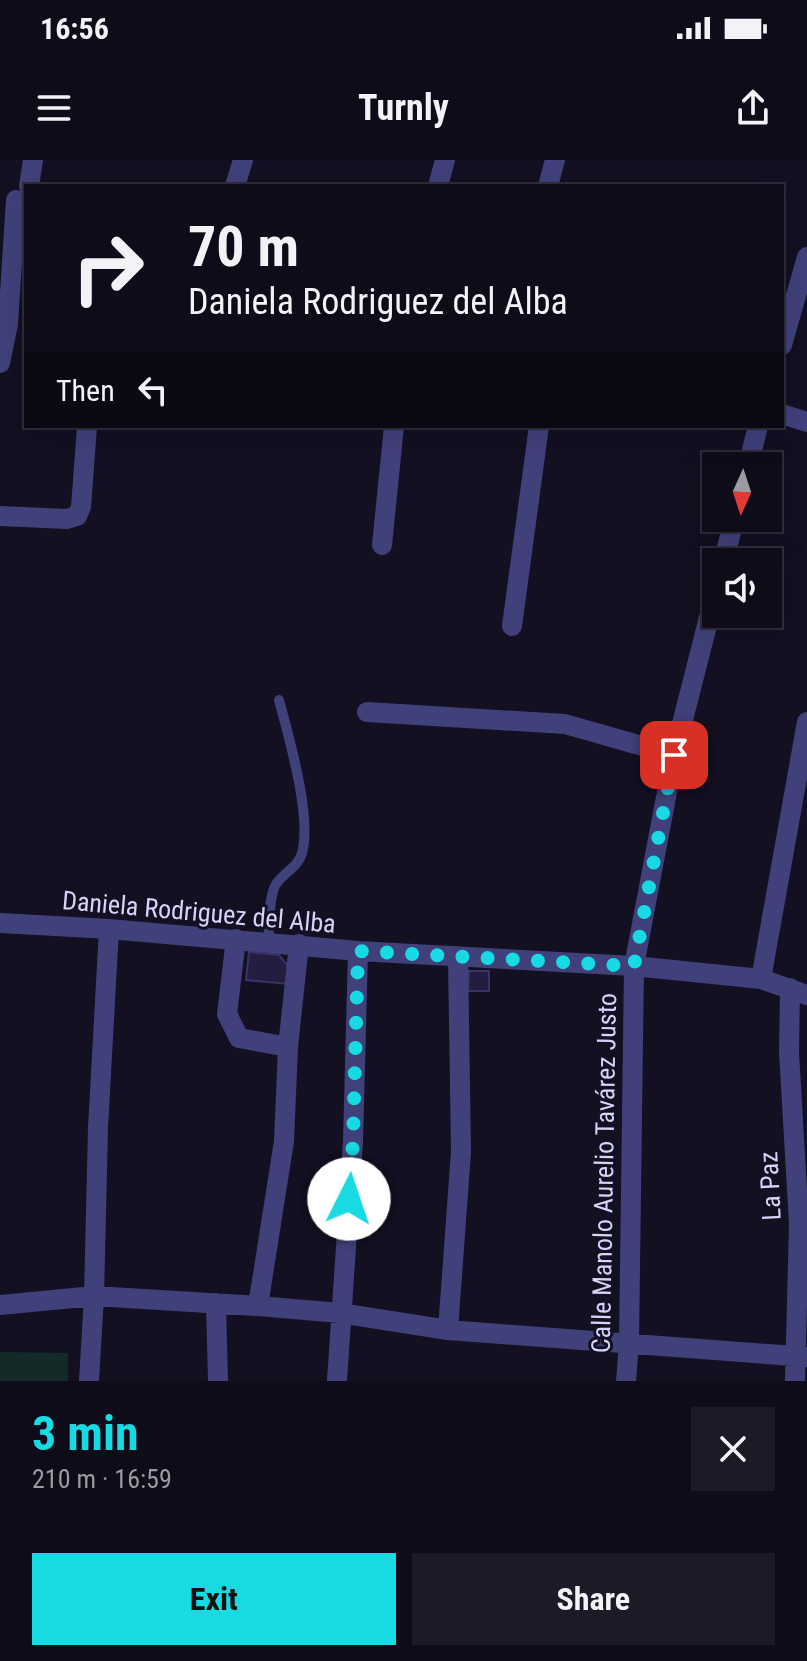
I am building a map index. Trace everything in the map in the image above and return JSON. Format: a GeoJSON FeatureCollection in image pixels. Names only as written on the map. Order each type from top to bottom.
{"type":"FeatureCollection","features":[{"type":"Feature","properties":{"kind":"street"},"geometry":{"type":"LineString","coordinates":[[0,363],[8,324],[18,197],[33,160]]}},
{"type":"Feature","properties":{"kind":"street"},"geometry":{"type":"LineString","coordinates":[[236,184],[243,160]]}},
{"type":"Feature","properties":{"kind":"street"},"geometry":{"type":"LineString","coordinates":[[439,184],[445,160]]}},
{"type":"Feature","properties":{"kind":"street"},"geometry":{"type":"LineString","coordinates":[[549,184],[555,160]]}},
{"type":"Feature","properties":{"kind":"street"},"geometry":{"type":"LineString","coordinates":[[784,331],[791,283],[807,257]]}},
{"type":"Feature","properties":{"kind":"street"},"geometry":{"type":"LineString","coordinates":[[784,415],[807,422]]}},
{"type":"Feature","properties":{"kind":"street"},"geometry":{"type":"LineString","coordinates":[[0,516],[67,519],[77,516],[81,507],[87,428]]}},
{"type":"Feature","properties":{"kind":"street"},"geometry":{"type":"LineString","coordinates":[[382,545],[394,428]]}},
{"type":"Feature","properties":{"kind":"street"},"geometry":{"type":"LineString","coordinates":[[512,626],[539,428]]}},
{"type":"Feature","properties":{"kind":"street"},"geometry":{"type":"LineString","coordinates":[[752,452],[758,428]]}},
{"type":"Feature","properties":{"kind":"street","name":"Calle Manolo Aurelio Tavárez Justo"},"geometry":{"type":"LineString","coordinates":[[626,1381],[634,966],[674,755],[706,628]]}},
{"type":"Feature","properties":{"kind":"street"},"geometry":{"type":"LineString","coordinates":[[367,712],[565,724],[674,755]]}},
{"type":"Feature","properties":{"kind":"street"},"geometry":{"type":"LineString","coordinates":[[761,979],[807,722]]}},
{"type":"Feature","properties":{"kind":"street","name":"Daniela Rodriguez del Alba"},"geometry":{"type":"LineString","coordinates":[[0,923],[109,929],[358,951],[634,966],[761,979],[798,992]]}},
{"type":"Feature","properties":{"kind":"street"},"geometry":{"type":"LineString","coordinates":[[89,1381],[109,929]]}},
{"type":"Feature","properties":{"kind":"street"},"geometry":{"type":"LineString","coordinates":[[236,939],[227,1014],[239,1038],[288,1047]]}},
{"type":"Feature","properties":{"kind":"street"},"geometry":{"type":"LineString","coordinates":[[258,1306],[284,1141],[288,1047],[299,944]]}},
{"type":"Feature","properties":{"kind":"street"},"geometry":{"type":"LineString","coordinates":[[337,1381],[353,1142],[358,951]]}},
{"type":"Feature","properties":{"kind":"street"},"geometry":{"type":"LineString","coordinates":[[448,1330],[461,1152],[458,957]]}},
{"type":"Feature","properties":{"kind":"street","name":"La Paz"},"geometry":{"type":"LineString","coordinates":[[795,1381],[801,1356],[799,1224],[789,1052],[798,992]]}},
{"type":"Feature","properties":{"kind":"street"},"geometry":{"type":"LineString","coordinates":[[0,1305],[94,1296],[216,1303],[340,1313],[448,1330],[801,1356]]}},
{"type":"Feature","properties":{"kind":"street"},"geometry":{"type":"LineString","coordinates":[[216,1303],[218,1381]]}},
{"type":"Feature","properties":{"kind":"lane"},"geometry":{"type":"LineString","coordinates":[[268,942],[274,889],[302,857],[305,836],[296,765],[279,700]]}},
{"type":"Feature","properties":{"kind":"green space"},"geometry":{"type":"Polygon","coordinates":[[[0,1352],[68,1353],[68,1381],[0,1381],[0,1352]]]}},
{"type":"Feature","properties":{"kind":"building"},"geometry":{"type":"Polygon","coordinates":[[[249,952],[279,955],[289,967],[288,984],[246,980],[249,952]]]}},
{"type":"Feature","properties":{"kind":"building"},"geometry":{"type":"Polygon","coordinates":[[[469,971],[489,971],[489,991],[468,991],[469,971]]]}},
{"type":"Feature","properties":{"kind":"route"},"geometry":{"type":"LineString","coordinates":[[349,1199],[358,951],[634,966],[674,755]]}}]}
